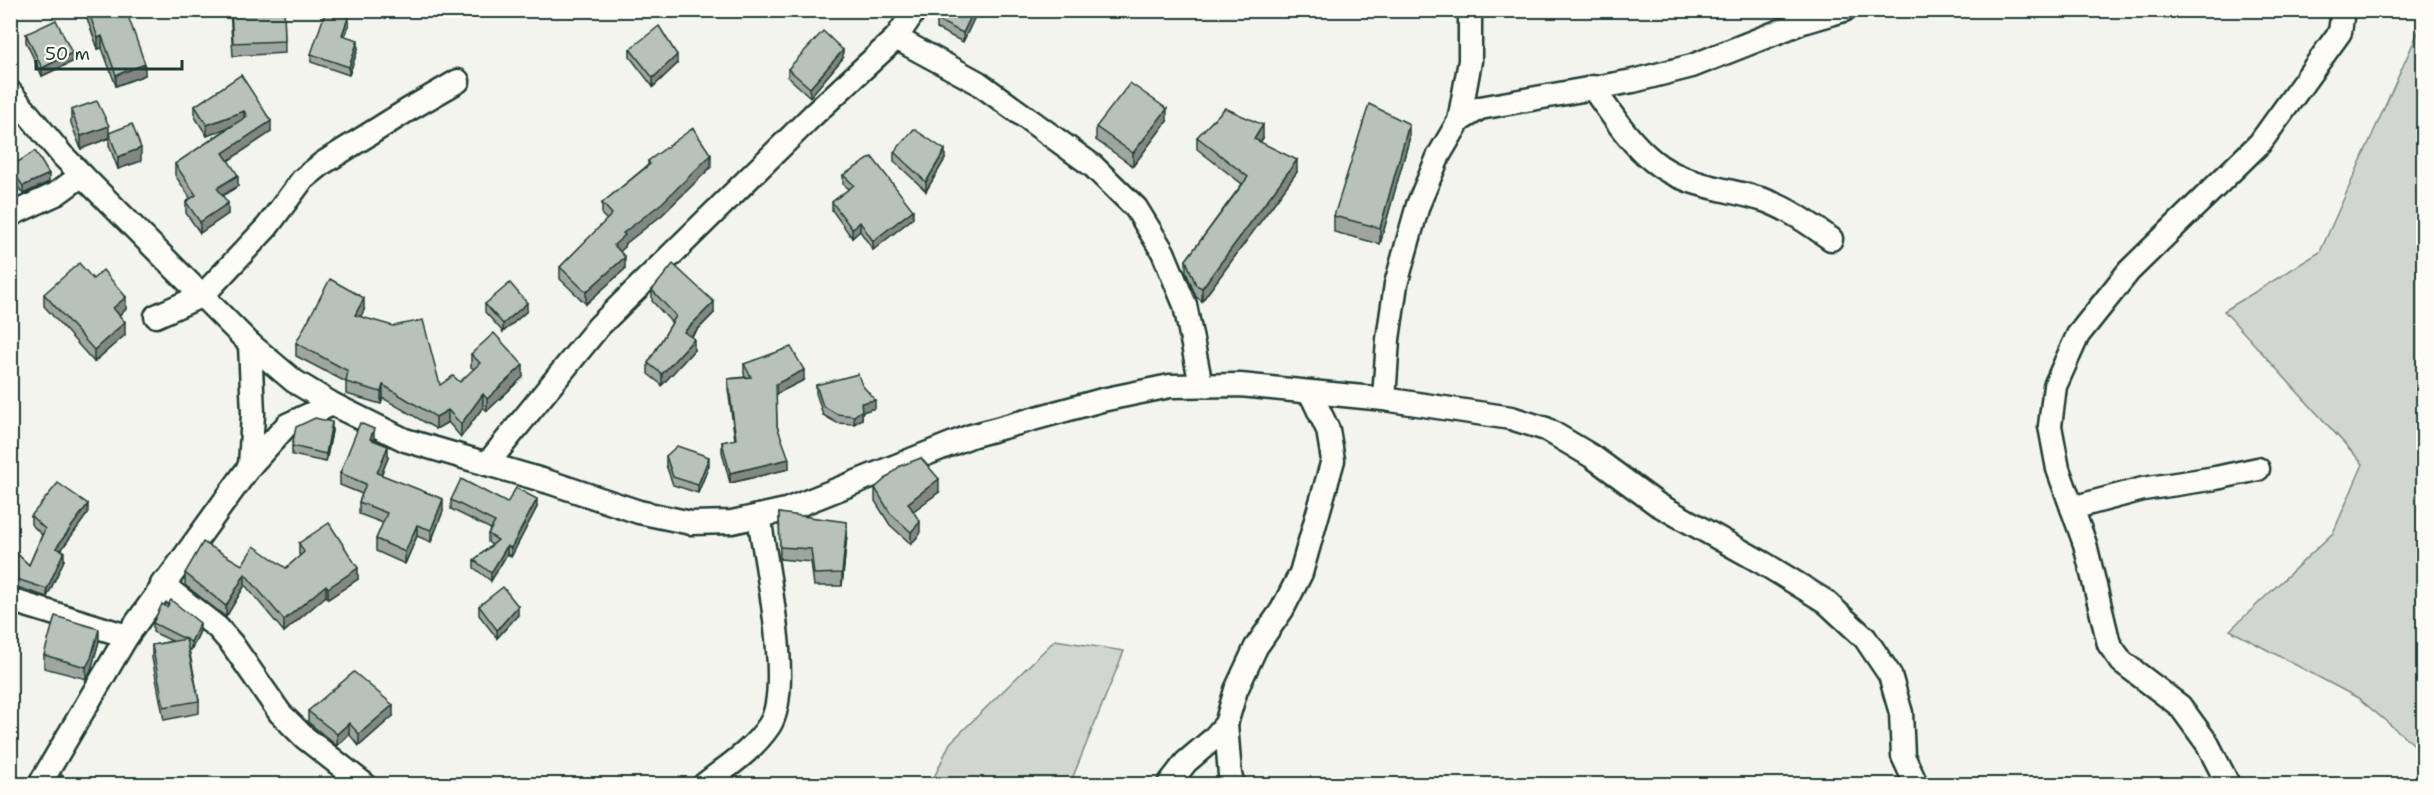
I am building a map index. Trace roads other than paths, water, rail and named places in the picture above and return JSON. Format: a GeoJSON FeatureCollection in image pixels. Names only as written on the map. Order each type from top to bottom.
{"type":"FeatureCollection","features":[{"type":"Feature","properties":{"kind":"street"},"geometry":{"type":"LineString","coordinates":[[487,464],[599,326],[812,116],[896,38],[915,10]]}},
{"type":"Feature","properties":{"kind":"street"},"geometry":{"type":"LineString","coordinates":[[1384,399],[1388,339],[1396,284],[1418,205],[1439,155],[1459,121],[1470,61],[1470,10]]}},
{"type":"Feature","properties":{"kind":"street"},"geometry":{"type":"LineString","coordinates":[[1459,121],[1480,108],[1633,81],[1692,66],[1803,22],[1844,10]]}},
{"type":"Feature","properties":{"kind":"street"},"geometry":{"type":"LineString","coordinates":[[2228,784],[2207,743],[2180,706],[2122,662],[2109,644],[2085,544],[2058,469],[2050,426],[2055,386],[2078,334],[2129,271],[2260,143],[2340,32],[2343,10]]}},
{"type":"Feature","properties":{"kind":"street"},"geometry":{"type":"LineString","coordinates":[[896,38],[977,82],[1093,166],[1136,208],[1163,252],[1185,305],[1201,385]]}},
{"type":"Feature","properties":{"kind":"street"},"geometry":{"type":"LineString","coordinates":[[156,316],[203,295],[267,227],[302,180],[323,163],[458,81]]}},
{"type":"Feature","properties":{"kind":"street"},"geometry":{"type":"LineString","coordinates":[[1592,87],[1626,134],[1654,162],[1684,178],[1767,201],[1800,216],[1831,239]]}},
{"type":"Feature","properties":{"kind":"street"},"geometry":{"type":"LineString","coordinates":[[10,92],[62,155],[250,344],[294,381],[332,404],[405,440],[639,512],[691,523],[732,522],[786,510],[971,436],[1102,400],[1170,386],[1240,385],[1384,399],[1511,418],[1546,429],[1593,457],[1657,504],[1763,563],[1825,602],[1865,638],[1890,675],[1901,713],[1903,756],[1916,784]]}},
{"type":"Feature","properties":{"kind":"street"},"geometry":{"type":"LineString","coordinates":[[10,214],[56,194],[82,175]]}},
{"type":"Feature","properties":{"kind":"street"},"geometry":{"type":"LineString","coordinates":[[250,344],[253,414],[250,466]]}},
{"type":"Feature","properties":{"kind":"street"},"geometry":{"type":"LineString","coordinates":[[1233,784],[1230,775],[1226,724],[1236,690],[1256,647],[1282,610],[1301,573],[1333,460],[1328,430],[1310,392]]}},
{"type":"Feature","properties":{"kind":"street"},"geometry":{"type":"LineString","coordinates":[[40,784],[127,636],[162,584],[250,466],[287,425],[332,404]]}},
{"type":"Feature","properties":{"kind":"street"},"geometry":{"type":"LineString","coordinates":[[2072,508],[2143,489],[2216,478],[2258,468]]}},
{"type":"Feature","properties":{"kind":"street"},"geometry":{"type":"LineString","coordinates":[[705,784],[745,754],[771,724],[779,694],[777,640],[759,516]]}},
{"type":"Feature","properties":{"kind":"street"},"geometry":{"type":"LineString","coordinates":[[162,584],[218,628],[280,712],[304,737],[364,784]]}},
{"type":"Feature","properties":{"kind":"street"},"geometry":{"type":"LineString","coordinates":[[10,600],[127,636]]}},
{"type":"Feature","properties":{"kind":"street"},"geometry":{"type":"LineString","coordinates":[[1169,784],[1186,762],[1213,739],[1226,724]]}}]}
